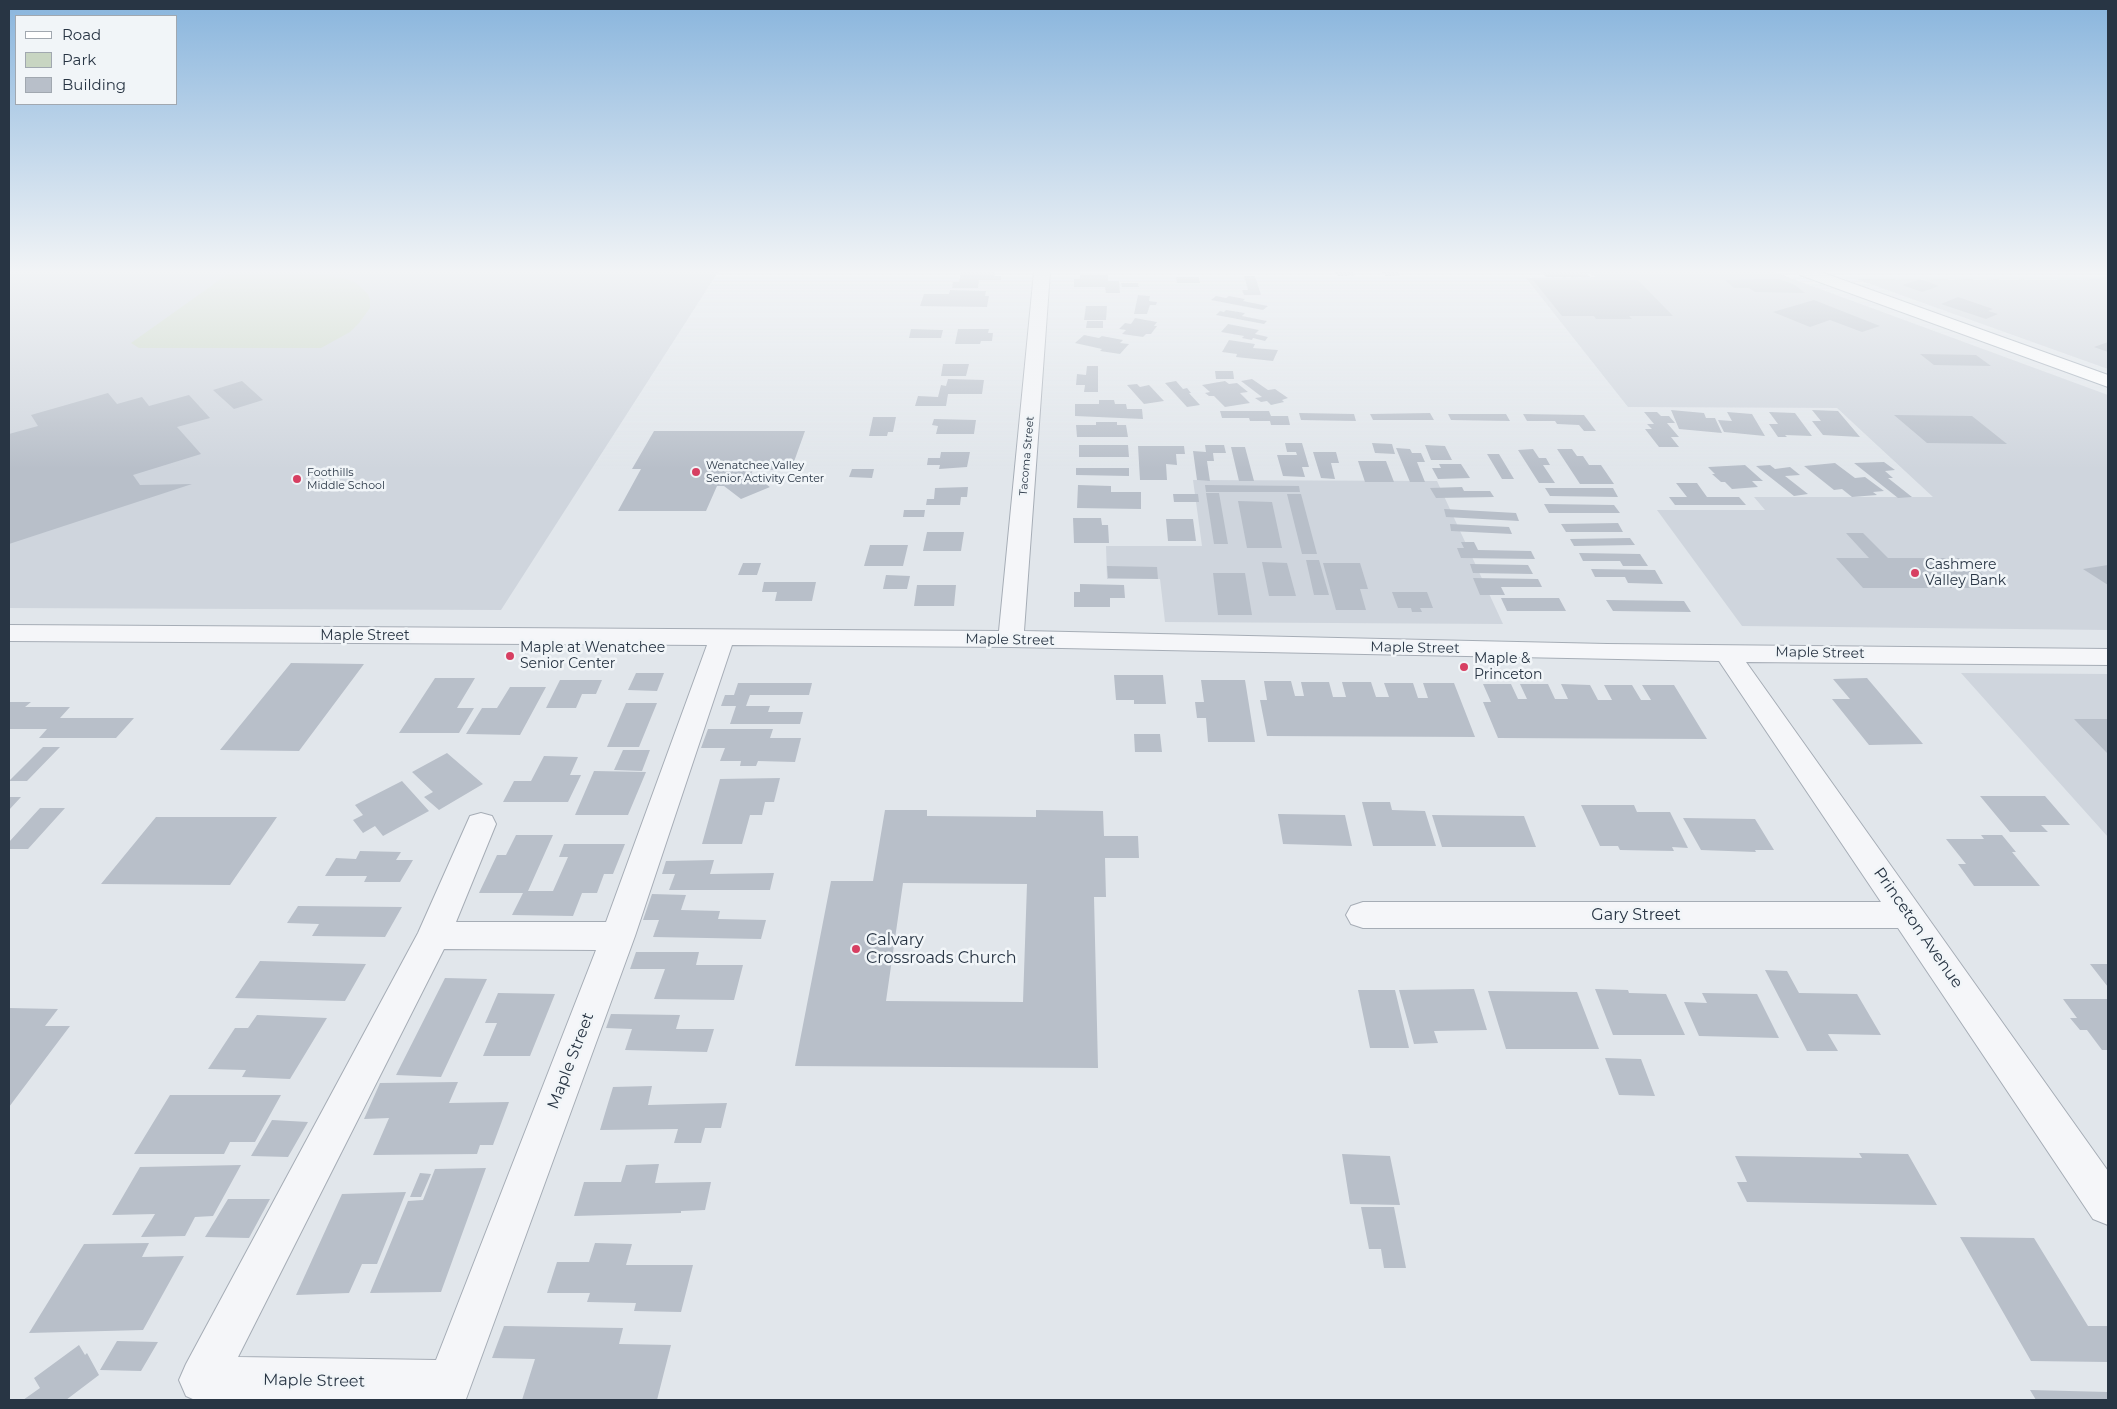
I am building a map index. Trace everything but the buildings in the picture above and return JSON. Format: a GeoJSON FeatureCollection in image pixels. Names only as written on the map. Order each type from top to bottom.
{"type":"FeatureCollection","features":[{"type":"Feature","properties":{"kind":"main road"},"geometry":{"type":"LineString","coordinates":[[1988,338],[2108,381]]}},
{"type":"Feature","properties":{"kind":"street","name":"Tacoma Street"},"geometry":{"type":"LineString","coordinates":[[1011,640],[1036,338]]}},
{"type":"Feature","properties":{"kind":"street","name":"Maple Street"},"geometry":{"type":"LineString","coordinates":[[9,633],[1011,640],[1598,652],[2108,657]]}},
{"type":"Feature","properties":{"kind":"street","name":"Maple Street"},"geometry":{"type":"LineString","coordinates":[[481,824],[434,935],[202,1380],[450,1383],[618,936],[722,638]]}},
{"type":"Feature","properties":{"kind":"street","name":"Princeton Avenue"},"geometry":{"type":"LineString","coordinates":[[1726,652],[2108,1205]]}},
{"type":"Feature","properties":{"kind":"street","name":"Gary Street"},"geometry":{"type":"LineString","coordinates":[[1363,915],[1909,915]]}},
{"type":"Feature","properties":{"kind":"street"},"geometry":{"type":"LineString","coordinates":[[434,935],[618,936]]}},
{"type":"Feature","properties":{"kind":"shaded area","name":"Foothills Middle School"},"geometry":{"type":"Polygon","coordinates":[[[9,338],[676,338],[501,610],[9,608],[9,338]]]}},
{"type":"Feature","properties":{"kind":"shaded area"},"geometry":{"type":"Polygon","coordinates":[[[1573,338],[1953,338],[2108,395],[2108,630],[1742,626],[1657,510],[1765,510],[1754,497],[1933,497],[1837,408],[1628,407],[1573,338]]]}},
{"type":"Feature","properties":{"kind":"shaded area"},"geometry":{"type":"Polygon","coordinates":[[[2021,338],[2108,338],[2108,369],[2021,338]]]}},
{"type":"Feature","properties":{"kind":"shaded area"},"geometry":{"type":"Polygon","coordinates":[[[1193,480],[1437,481],[1503,624],[1165,622],[1160,579],[1107,579],[1106,546],[1202,546],[1193,480]]]}},
{"type":"Feature","properties":{"kind":"shaded area"},"geometry":{"type":"Polygon","coordinates":[[[1961,673],[2108,674],[2108,837],[1961,673]]]}},
{"type":"Feature","properties":{"kind":"green space"},"geometry":{"type":"Polygon","coordinates":[[[138,338],[340,338],[321,348],[139,348],[131,343],[138,338]]]}},
{"type":"Feature","properties":{"kind":"place","name":"Wenatchee Valley Senior Activity Center"},"geometry":{"type":"Point","coordinates":[696,472]}},
{"type":"Feature","properties":{"kind":"place","name":"Foothills Middle School"},"geometry":{"type":"Point","coordinates":[297,479]}},
{"type":"Feature","properties":{"kind":"place","name":"Cashmere Valley Bank"},"geometry":{"type":"Point","coordinates":[1915,573]}},
{"type":"Feature","properties":{"kind":"place","name":"Maple at Wenatchee Senior Center"},"geometry":{"type":"Point","coordinates":[510,656]}},
{"type":"Feature","properties":{"kind":"place","name":"Maple & Princeton"},"geometry":{"type":"Point","coordinates":[1464,667]}},
{"type":"Feature","properties":{"kind":"place","name":"Calvary Crossroads Church"},"geometry":{"type":"Point","coordinates":[856,949]}}]}
